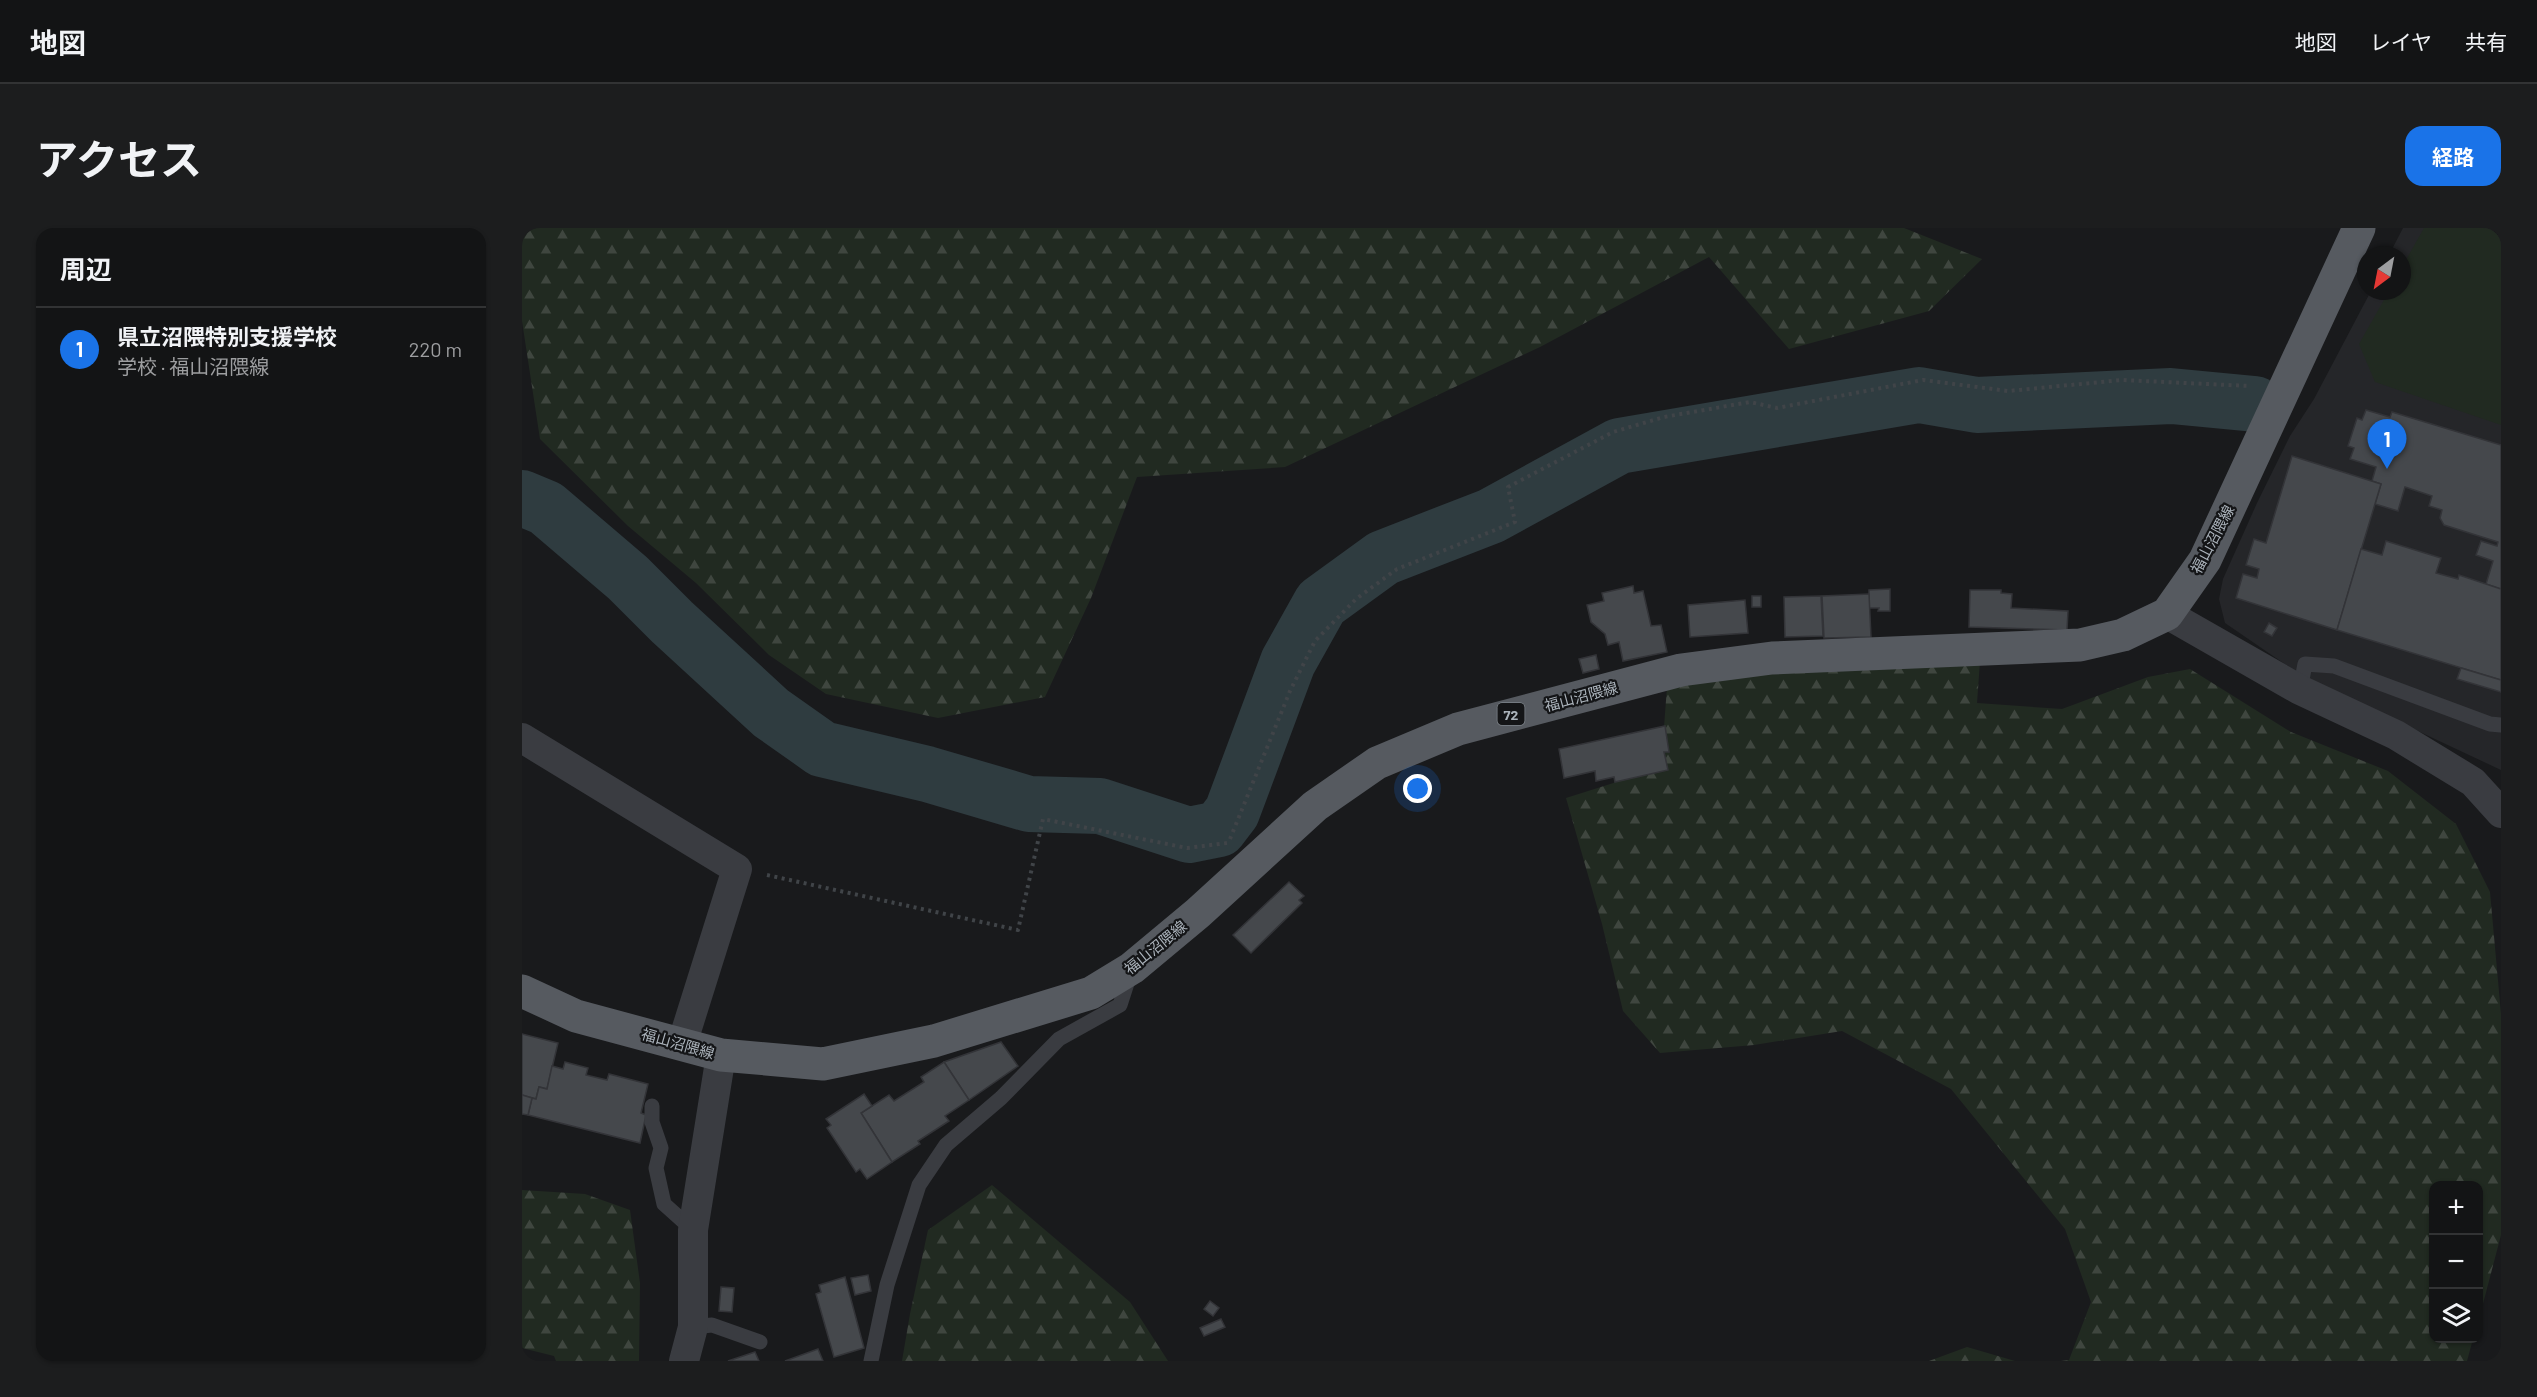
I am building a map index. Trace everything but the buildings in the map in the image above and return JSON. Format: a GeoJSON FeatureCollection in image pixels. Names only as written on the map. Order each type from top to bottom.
{"type":"FeatureCollection","features":[{"type":"Feature","properties":{"kind":"main road","name":"福山沼隈線"},"geometry":{"type":"LineString","coordinates":[[522,991],[576,1016],[721,1055],[823,1064],[934,1041],[1091,993],[1132,968],[1198,913],[1315,806],[1377,763],[1458,729],[1681,670],[1772,658],[2080,645],[2123,635],[2168,614],[2205,560],[2359,228]]}},
{"type":"Feature","properties":{"kind":"street"},"geometry":{"type":"LineString","coordinates":[[2168,614],[2300,690],[2396,735],[2473,782],[2501,813]]}},
{"type":"Feature","properties":{"kind":"street"},"geometry":{"type":"LineString","coordinates":[[522,738],[736,869],[682,1044]]}},
{"type":"Feature","properties":{"kind":"street"},"geometry":{"type":"LineString","coordinates":[[684,1361],[693,1327],[693,1230],[721,1055]]}},
{"type":"Feature","properties":{"kind":"lane"},"geometry":{"type":"LineString","coordinates":[[2300,690],[2305,664],[2334,666],[2490,724],[2501,725]]}},
{"type":"Feature","properties":{"kind":"lane"},"geometry":{"type":"LineString","coordinates":[[871,1361],[887,1286],[916,1196],[920,1185],[946,1145],[1001,1098],[1059,1039],[1120,1005],[1132,968]]}},
{"type":"Feature","properties":{"kind":"lane"},"geometry":{"type":"LineString","coordinates":[[652,1106],[652,1122],[661,1148],[656,1168],[664,1204],[693,1230]]}},
{"type":"Feature","properties":{"kind":"lane"},"geometry":{"type":"LineString","coordinates":[[693,1327],[712,1324],[760,1342]]}},
{"type":"Feature","properties":{"kind":"path"},"geometry":{"type":"LineString","coordinates":[[1222,849],[1228,843],[1290,691],[1315,641],[1356,599],[1397,568],[1515,522],[1508,487],[1613,432],[1664,417],[1750,402],[1777,408],[1923,380],[2008,391],[2122,380],[2264,387],[2284,391]]}},
{"type":"Feature","properties":{"kind":"path"},"geometry":{"type":"LineString","coordinates":[[736,869],[1018,930],[1043,819],[1186,848],[1228,843]]}},
{"type":"Feature","properties":{"kind":"shaded area"},"geometry":{"type":"Polygon","coordinates":[[[2403,228],[2501,228],[2501,770],[2305,678],[2225,623],[2219,599],[2223,579],[2257,503],[2290,436],[2314,399],[2366,300],[2411,300],[2411,246],[2394,246],[2403,228]]]}},
{"type":"Feature","properties":{"kind":"green space"},"geometry":{"type":"Polygon","coordinates":[[[522,228],[1904,228],[1982,259],[1929,311],[1789,349],[1709,257],[1540,347],[1285,467],[1137,477],[1091,598],[1045,697],[938,718],[826,694],[769,655],[696,583],[628,526],[540,439],[522,321],[522,228]]]}},
{"type":"Feature","properties":{"kind":"green space"},"geometry":{"type":"Polygon","coordinates":[[[2424,228],[2501,228],[2501,425],[2375,382],[2359,344],[2384,300],[2411,300],[2411,251],[2424,228]]]}},
{"type":"Feature","properties":{"kind":"green space"},"geometry":{"type":"Polygon","coordinates":[[[1980,661],[1977,703],[2062,709],[2148,677],[2190,669],[2291,732],[2388,771],[2456,824],[2490,892],[2501,1014],[2501,1235],[2483,1304],[2483,1181],[2429,1181],[2429,1343],[2472,1343],[2467,1361],[2061,1361],[2069,1360],[2091,1302],[2065,1229],[1951,1089],[1842,1031],[1754,1045],[1660,1053],[1623,1011],[1602,924],[1566,798],[1661,768],[1667,687],[1742,675],[1980,661]]]}},
{"type":"Feature","properties":{"kind":"green space"},"geometry":{"type":"Polygon","coordinates":[[[992,1185],[1130,1302],[1168,1361],[902,1361],[928,1230],[992,1185]]]}},
{"type":"Feature","properties":{"kind":"green space"},"geometry":{"type":"Polygon","coordinates":[[[522,1190],[585,1194],[630,1210],[640,1283],[639,1361],[556,1361],[554,1356],[522,1348],[522,1190]]]}},
{"type":"Feature","properties":{"kind":"green space"},"geometry":{"type":"Polygon","coordinates":[[[1967,1347],[2015,1361],[1929,1361],[1967,1347]]]}},
{"type":"Feature","properties":{"kind":"waterway"},"geometry":{"type":"LineString","coordinates":[[522,498],[546,508],[628,578],[771,713],[822,749],[927,774],[1029,804],[1100,806],[1189,835],[1219,829],[1232,812],[1288,662],[1321,603],[1383,558],[1491,516],[1619,446],[1919,395],[1977,405],[2171,396],[2255,404]]}},
{"type":"Feature","properties":{"kind":"place","name":"県立沼隈特別支援学校"},"geometry":{"type":"Point","coordinates":[2387,469]}}]}
